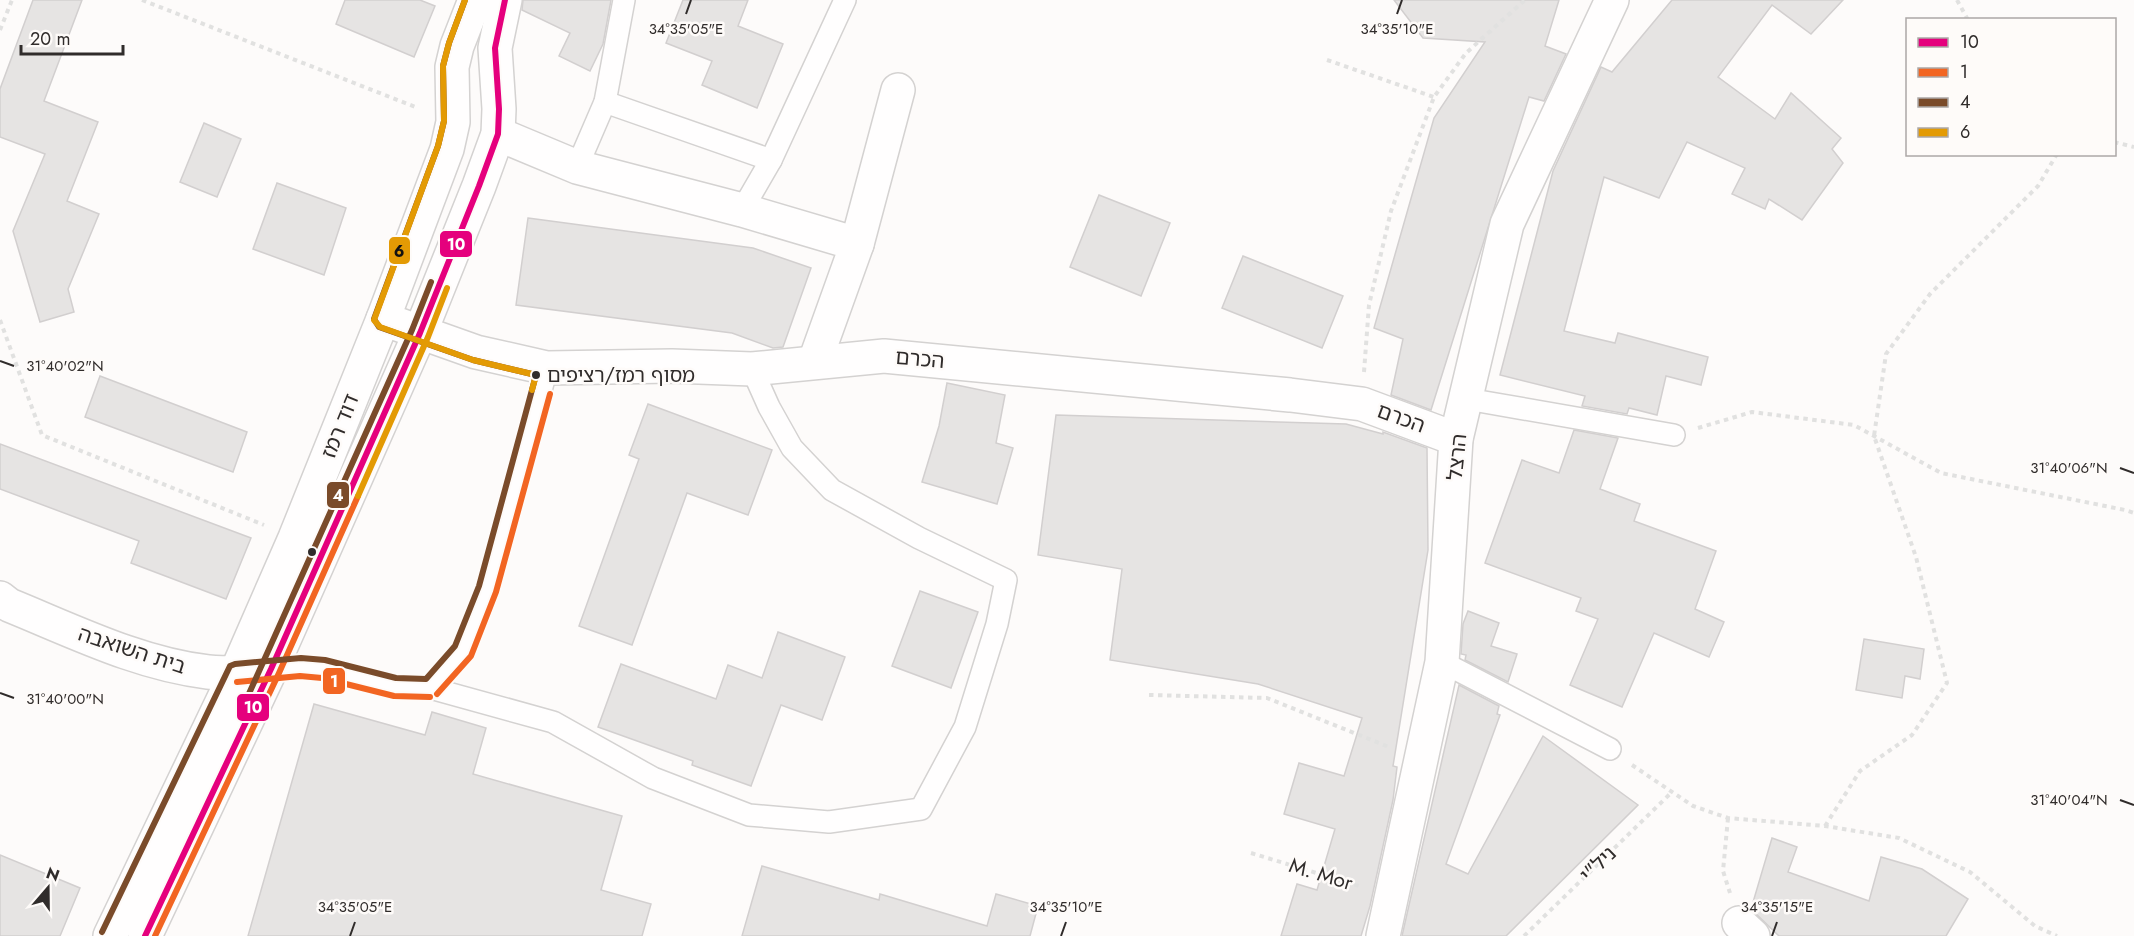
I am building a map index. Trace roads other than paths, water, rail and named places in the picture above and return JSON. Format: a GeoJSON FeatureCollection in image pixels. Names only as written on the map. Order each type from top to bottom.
{"type":"FeatureCollection","features":[{"type":"Feature","properties":{"kind":"street","name":"דוד רמז"},"geometry":{"type":"LineString","coordinates":[[110,936],[236,673],[295,538],[383,319],[440,172],[453,122],[452,67],[457,46],[475,0]]}},
{"type":"Feature","properties":{"kind":"street","name":"דוד רמז"},"geometry":{"type":"LineString","coordinates":[[145,936],[271,669],[420,333],[498,134],[499,109],[495,48],[505,0]]}},
{"type":"Feature","properties":{"kind":"street","name":"הרצל"},"geometry":{"type":"LineString","coordinates":[[1383,936],[1442,662],[1456,439],[1507,224],[1612,0]]}},
{"type":"Feature","properties":{"kind":"street"},"geometry":{"type":"LineString","coordinates":[[815,361],[856,244],[898,90]]}},
{"type":"Feature","properties":{"kind":"street"},"geometry":{"type":"LineString","coordinates":[[498,134],[577,167],[742,210],[856,244]]}},
{"type":"Feature","properties":{"kind":"street","name":"הכרם"},"geometry":{"type":"LineString","coordinates":[[383,319],[476,352],[547,368],[672,366],[752,369],[884,356],[1362,404],[1456,439]]}},
{"type":"Feature","properties":{"kind":"street","name":"בית השואבה"},"geometry":{"type":"LineString","coordinates":[[0,598],[9,605],[144,658],[192,670],[236,673],[271,669]]}},
{"type":"Feature","properties":{"kind":"lane"},"geometry":{"type":"LineString","coordinates":[[577,167],[605,102],[624,0]]}},
{"type":"Feature","properties":{"kind":"lane"},"geometry":{"type":"LineString","coordinates":[[742,210],[771,160],[845,0]]}},
{"type":"Feature","properties":{"kind":"lane"},"geometry":{"type":"LineString","coordinates":[[605,102],[771,160]]}},
{"type":"Feature","properties":{"kind":"lane"},"geometry":{"type":"LineString","coordinates":[[430,688],[463,651],[488,589],[547,368]]}},
{"type":"Feature","properties":{"kind":"lane"},"geometry":{"type":"LineString","coordinates":[[271,669],[300,667],[323,669],[395,687],[430,688],[553,722],[653,778],[749,815],[829,822],[921,809],[965,727],[997,624],[1006,580],[919,538],[832,490],[792,448],[769,407],[752,369]]}},
{"type":"Feature","properties":{"kind":"lane"},"geometry":{"type":"LineString","coordinates":[[1467,399],[1674,435]]}},
{"type":"Feature","properties":{"kind":"lane"},"geometry":{"type":"LineString","coordinates":[[1442,662],[1610,749]]}},
{"type":"Feature","properties":{"kind":"place","name":"מסוף רמז/רציפים"},"geometry":{"type":"Point","coordinates":[536,375]}}]}
